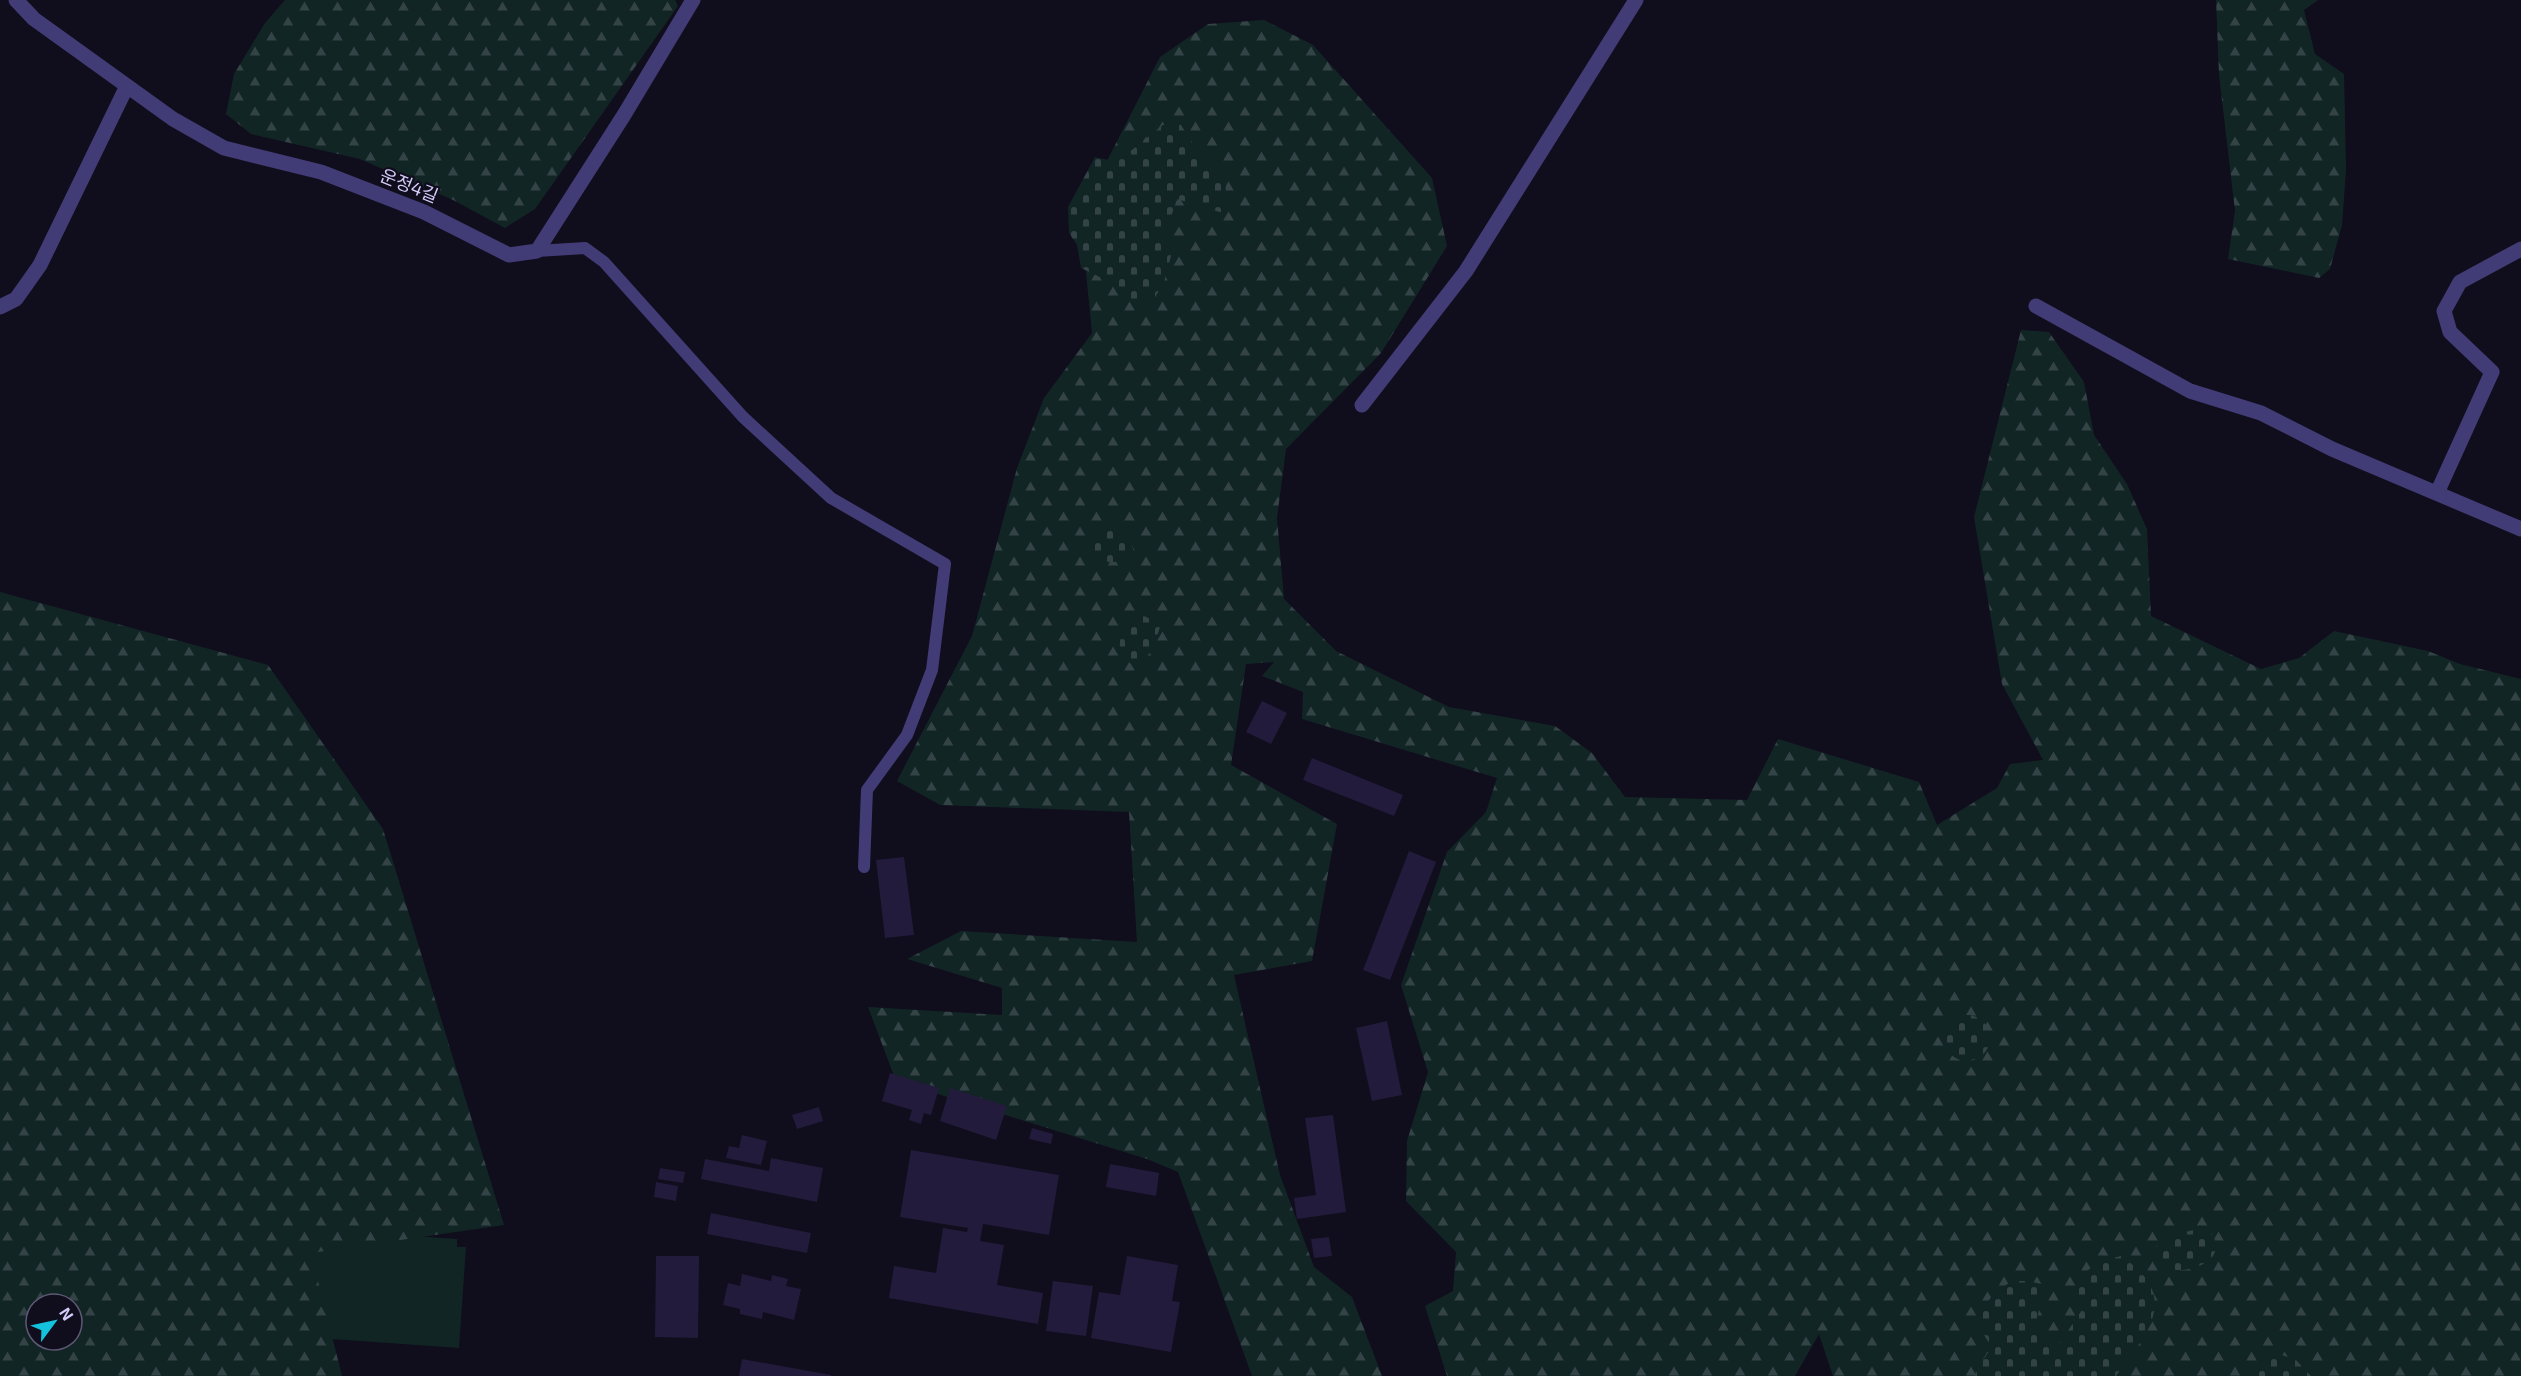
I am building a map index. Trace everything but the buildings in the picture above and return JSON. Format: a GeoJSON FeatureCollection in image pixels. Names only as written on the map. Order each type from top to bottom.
{"type":"FeatureCollection","features":[{"type":"Feature","properties":{"kind":"street","name":"운정4길"},"geometry":{"type":"LineString","coordinates":[[16,0],[34,19],[173,119],[224,148],[321,172],[423,212],[509,255],[537,251]]}},
{"type":"Feature","properties":{"kind":"street"},"geometry":{"type":"LineString","coordinates":[[537,251],[624,115],[693,0]]}},
{"type":"Feature","properties":{"kind":"street"},"geometry":{"type":"LineString","coordinates":[[1362,405],[1466,271],[1636,0]]}},
{"type":"Feature","properties":{"kind":"street"},"geometry":{"type":"LineString","coordinates":[[0,307],[16,299],[40,265],[127,86]]}},
{"type":"Feature","properties":{"kind":"street"},"geometry":{"type":"LineString","coordinates":[[2437,493],[2492,372],[2450,332],[2444,311],[2460,282],[2521,249]]}},
{"type":"Feature","properties":{"kind":"street"},"geometry":{"type":"LineString","coordinates":[[2036,306],[2190,391],[2261,413],[2332,449],[2521,529]]}},
{"type":"Feature","properties":{"kind":"lane"},"geometry":{"type":"LineString","coordinates":[[537,251],[585,248],[604,262],[743,417],[831,498],[945,564],[932,670],[907,735],[867,790],[864,867]]}},
{"type":"Feature","properties":{"kind":"green space"},"geometry":{"type":"Polygon","coordinates":[[[285,0],[675,0],[678,6],[535,209],[505,228],[453,200],[360,159],[251,134],[226,114],[234,74],[265,23],[285,0]]]}},
{"type":"Feature","properties":{"kind":"green space"},"geometry":{"type":"Polygon","coordinates":[[[2216,0],[2318,0],[2304,10],[2315,54],[2344,74],[2346,170],[2342,225],[2330,269],[2319,278],[2228,259],[2235,211],[2219,75],[2216,0]]]}},
{"type":"Feature","properties":{"kind":"green space"},"geometry":{"type":"Polygon","coordinates":[[[1264,20],[1313,45],[1432,178],[1447,246],[1381,353],[1286,449],[1277,518],[1284,599],[1336,651],[1449,707],[1555,726],[1592,753],[1625,797],[1747,800],[1778,739],[1919,782],[1937,825],[1997,788],[2010,764],[2043,760],[2002,684],[1974,517],[2021,330],[2049,332],[2084,382],[2094,435],[2127,484],[2147,529],[2151,616],[2261,669],[2299,658],[2334,631],[2428,651],[2460,664],[2521,679],[2521,1376],[1833,1376],[1819,1334],[1795,1376],[1447,1376],[1425,1306],[1453,1291],[1456,1252],[1406,1201],[1407,1141],[1428,1072],[1401,985],[1447,852],[1486,812],[1497,778],[1302,719],[1303,692],[1262,676],[1274,662],[1246,664],[1231,765],[1337,824],[1312,961],[1234,975],[1280,1175],[1314,1267],[1352,1297],[1382,1376],[1252,1376],[1178,1172],[1147,1159],[896,1081],[868,1007],[1002,1015],[1002,988],[907,959],[961,931],[1137,942],[1129,812],[940,805],[897,781],[972,636],[1017,468],[1044,398],[1092,333],[1084,252],[1084,206],[1160,57],[1208,24],[1264,20]]]}},
{"type":"Feature","properties":{"kind":"green space"},"geometry":{"type":"Polygon","coordinates":[[[1163,125],[1181,125],[1207,166],[1225,169],[1226,195],[1223,213],[1177,199],[1164,238],[1171,256],[1164,282],[1153,301],[1138,304],[1106,280],[1081,268],[1077,245],[1069,233],[1068,207],[1095,157],[1117,162],[1163,125]]]}},
{"type":"Feature","properties":{"kind":"green space"},"geometry":{"type":"Polygon","coordinates":[[[1111,525],[1126,535],[1134,552],[1120,561],[1092,559],[1087,548],[1093,536],[1111,525]]]}},
{"type":"Feature","properties":{"kind":"green space"},"geometry":{"type":"Polygon","coordinates":[[[0,592],[268,665],[383,829],[504,1225],[311,1253],[342,1376],[0,1376],[0,592]]]}},
{"type":"Feature","properties":{"kind":"green space"},"geometry":{"type":"Polygon","coordinates":[[[1131,610],[1161,624],[1149,653],[1136,666],[1128,661],[1120,649],[1122,634],[1131,610]]]}},
{"type":"Feature","properties":{"kind":"green space"},"geometry":{"type":"Polygon","coordinates":[[[1967,1015],[1983,1022],[1990,1038],[1983,1054],[1967,1061],[1951,1054],[1944,1038],[1951,1022],[1967,1015]]]}},
{"type":"Feature","properties":{"kind":"green space"},"geometry":{"type":"Polygon","coordinates":[[[268,1226],[457,1239],[457,1247],[466,1247],[459,1348],[261,1334],[268,1226]]]}},
{"type":"Feature","properties":{"kind":"green space"},"geometry":{"type":"Polygon","coordinates":[[[2194,1230],[2211,1233],[2216,1249],[2208,1261],[2193,1268],[2176,1270],[2159,1261],[2156,1247],[2161,1237],[2194,1230]]]}},
{"type":"Feature","properties":{"kind":"green space"},"geometry":{"type":"Polygon","coordinates":[[[2121,1256],[2140,1271],[2150,1286],[2155,1300],[2148,1330],[2116,1376],[1975,1376],[1976,1370],[1992,1347],[1982,1331],[1982,1315],[1988,1301],[1999,1289],[2017,1281],[2046,1285],[2035,1325],[2055,1350],[2084,1307],[2074,1289],[2082,1276],[2093,1266],[2121,1256]]]}},
{"type":"Feature","properties":{"kind":"green space"},"geometry":{"type":"Polygon","coordinates":[[[2282,1355],[2296,1360],[2311,1376],[2255,1376],[2268,1361],[2282,1355]]]}}]}
